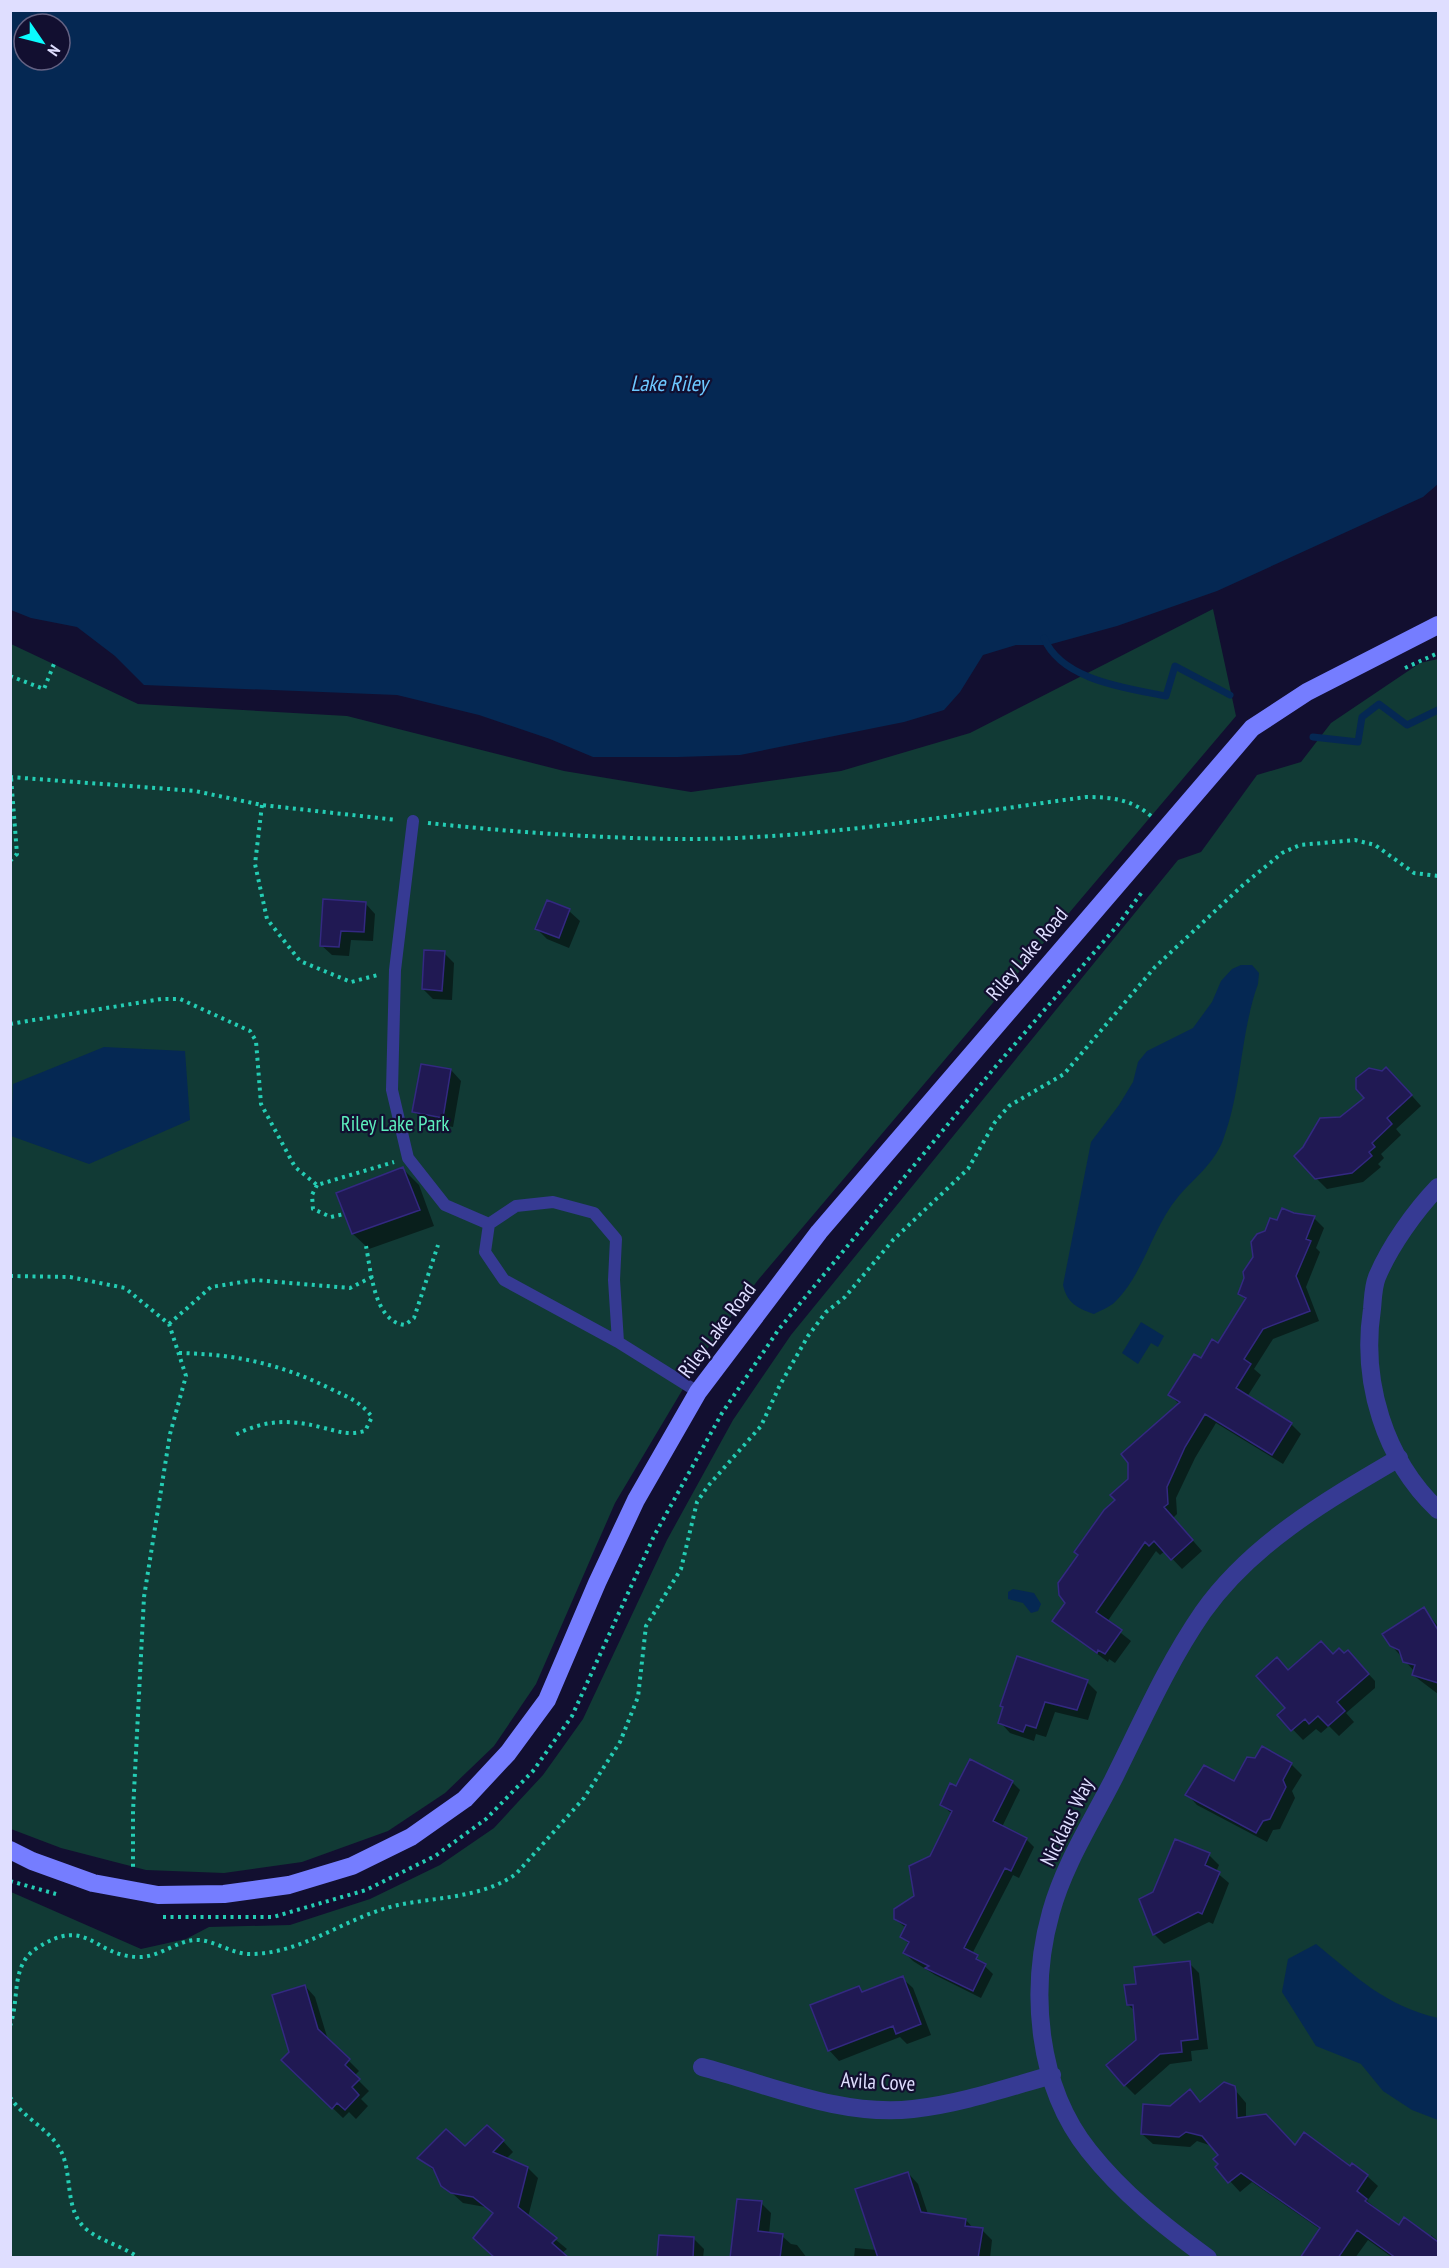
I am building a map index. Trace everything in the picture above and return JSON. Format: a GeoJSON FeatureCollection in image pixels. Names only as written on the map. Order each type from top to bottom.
{"type":"FeatureCollection","features":[{"type":"Feature","properties":{"kind":"street","name":"Riley Lake Road"},"geometry":{"type":"LineString","coordinates":[[10,1850],[32,1861],[93,1883],[158,1894],[224,1894],[289,1885],[352,1866],[411,1837],[465,1799],[508,1753],[547,1700],[597,1582],[636,1500],[698,1392],[819,1233],[1252,728],[1307,692],[1438,625]]}},
{"type":"Feature","properties":{"kind":"street"},"geometry":{"type":"LineString","coordinates":[[1438,1186],[1401,1236],[1376,1279],[1369,1326],[1371,1382],[1380,1419],[1399,1458],[1428,1500],[1438,1510]]}},
{"type":"Feature","properties":{"kind":"street","name":"Nicklaus Way"},"geometry":{"type":"LineString","coordinates":[[1208,2258],[1158,2222],[1117,2184],[1095,2158],[1063,2106],[1052,2075],[1039,2009],[1041,1958],[1051,1911],[1070,1863],[1172,1662],[1204,1611],[1242,1568],[1285,1530],[1334,1496],[1399,1458]]}},
{"type":"Feature","properties":{"kind":"street","name":"Avila Cove"},"geometry":{"type":"LineString","coordinates":[[702,2067],[805,2097],[858,2108],[912,2110],[964,2100],[1052,2075]]}},
{"type":"Feature","properties":{"kind":"lane"},"geometry":{"type":"LineString","coordinates":[[413,821],[394,970],[392,1090],[408,1158],[445,1205],[489,1224]]}},
{"type":"Feature","properties":{"kind":"lane"},"geometry":{"type":"LineString","coordinates":[[618,1342],[614,1280],[616,1239],[594,1213],[553,1202],[516,1206],[489,1224],[485,1252],[504,1280],[618,1342],[698,1392]]}},
{"type":"Feature","properties":{"kind":"path"},"geometry":{"type":"LineString","coordinates":[[1395,672],[1438,652]]}},
{"type":"Feature","properties":{"kind":"path"},"geometry":{"type":"LineString","coordinates":[[10,676],[44,689],[54,664]]}},
{"type":"Feature","properties":{"kind":"path"},"geometry":{"type":"LineString","coordinates":[[10,861],[17,854],[11,777],[195,791],[262,805],[510,832],[680,839],[816,832],[1086,797],[1116,797],[1141,808],[1165,827]]}},
{"type":"Feature","properties":{"kind":"path"},"geometry":{"type":"LineString","coordinates":[[262,805],[255,864],[267,919],[300,961],[351,982],[394,970]]}},
{"type":"Feature","properties":{"kind":"path"},"geometry":{"type":"LineString","coordinates":[[10,2026],[14,2016],[17,1975],[22,1964],[35,1949],[68,1934],[81,1935],[111,1951],[140,1958],[195,1940],[247,1954],[266,1952],[321,1938],[366,1916],[399,1905],[428,1902],[483,1889],[507,1881],[516,1874],[584,1798],[620,1742],[638,1698],[646,1626],[681,1569],[697,1502],[708,1486],[761,1426],[803,1344],[826,1312],[845,1297],[893,1240],[968,1169],[995,1122],[1009,1106],[1064,1074],[1155,967],[1243,885],[1282,853],[1300,844],[1355,840],[1375,845],[1414,873],[1438,876]]}},
{"type":"Feature","properties":{"kind":"path"},"geometry":{"type":"LineString","coordinates":[[10,1024],[161,999],[180,999],[237,1023],[250,1031],[256,1041],[261,1104],[295,1167],[317,1185]]}},
{"type":"Feature","properties":{"kind":"path"},"geometry":{"type":"LineString","coordinates":[[344,1214],[332,1217],[313,1209],[312,1195],[317,1185],[408,1158]]}},
{"type":"Feature","properties":{"kind":"path"},"geometry":{"type":"LineString","coordinates":[[366,1246],[372,1277],[384,1314],[394,1324],[405,1325],[414,1318],[438,1245]]}},
{"type":"Feature","properties":{"kind":"path"},"geometry":{"type":"LineString","coordinates":[[10,1276],[70,1277],[125,1288],[169,1324],[186,1376],[170,1434],[144,1597],[133,1811],[134,1890]]}},
{"type":"Feature","properties":{"kind":"path"},"geometry":{"type":"LineString","coordinates":[[169,1324],[211,1287],[255,1280],[350,1288],[372,1277]]}},
{"type":"Feature","properties":{"kind":"path"},"geometry":{"type":"LineString","coordinates":[[179,1353],[219,1354],[284,1368],[363,1404],[372,1417],[365,1431],[350,1435],[319,1426],[282,1420],[254,1425],[235,1435]]}},
{"type":"Feature","properties":{"kind":"path"},"geometry":{"type":"LineString","coordinates":[[10,2097],[61,2151],[74,2209],[85,2228],[106,2242],[129,2250],[139,2258]]}},
{"type":"Feature","properties":{"kind":"green space","name":"Riley Lake Park"},"geometry":{"type":"Polygon","coordinates":[[[1213,609],[1236,716],[758,1280],[705,1352],[615,1503],[536,1684],[494,1746],[445,1793],[388,1831],[302,1862],[224,1873],[146,1870],[61,1848],[11,1829],[11,644],[138,704],[347,716],[564,771],[691,792],[841,771],[970,733],[1213,609]]]}},
{"type":"Feature","properties":{"kind":"green space"},"geometry":{"type":"Polygon","coordinates":[[[1438,659],[1438,2257],[11,2258],[11,1892],[141,1949],[186,1939],[209,1927],[290,1925],[370,1899],[440,1865],[494,1828],[543,1775],[583,1719],[667,1540],[733,1420],[791,1335],[1178,860],[1201,852],[1257,775],[1301,762],[1331,723],[1420,663],[1438,659]]]}},
{"type":"Feature","properties":{"kind":"water","name":"Lake Riley"},"geometry":{"type":"Polygon","coordinates":[[[10,11],[1438,11],[1438,484],[1423,497],[1217,591],[1117,626],[1048,645],[1016,645],[983,655],[960,692],[944,710],[904,722],[740,755],[593,757],[550,739],[479,715],[397,695],[144,685],[115,656],[77,627],[31,618],[11,610],[10,11]]]}},
{"type":"Feature","properties":{"kind":"water"},"geometry":{"type":"Polygon","coordinates":[[[1241,965],[1252,965],[1259,973],[1258,984],[1248,1022],[1234,1102],[1223,1140],[1209,1164],[1169,1209],[1133,1279],[1114,1303],[1094,1314],[1070,1301],[1063,1285],[1091,1142],[1119,1105],[1133,1082],[1138,1062],[1147,1051],[1193,1028],[1212,1002],[1221,981],[1232,969],[1241,965]]]}},
{"type":"Feature","properties":{"kind":"water"},"geometry":{"type":"Polygon","coordinates":[[[104,1047],[185,1051],[190,1120],[89,1164],[11,1136],[13,1084],[104,1047]]]}},
{"type":"Feature","properties":{"kind":"water"},"geometry":{"type":"Polygon","coordinates":[[[1141,1322],[1164,1336],[1158,1347],[1151,1343],[1138,1364],[1122,1353],[1141,1322]]]}},
{"type":"Feature","properties":{"kind":"water"},"geometry":{"type":"Polygon","coordinates":[[[1013,1589],[1034,1593],[1041,1604],[1038,1611],[1031,1613],[1023,1603],[1008,1599],[1008,1592],[1013,1589]]]}},
{"type":"Feature","properties":{"kind":"water"},"geometry":{"type":"Polygon","coordinates":[[[1316,1944],[1359,1979],[1387,1998],[1402,2006],[1438,2018],[1438,2120],[1412,2110],[1383,2091],[1361,2064],[1316,2046],[1282,1992],[1288,1959],[1316,1944]]]}},
{"type":"Feature","properties":{"kind":"building"},"geometry":{"type":"Polygon","coordinates":[[[323,899],[366,902],[364,932],[341,931],[339,947],[320,946],[323,899]]]}},
{"type":"Feature","properties":{"kind":"building"},"geometry":{"type":"Polygon","coordinates":[[[547,900],[570,909],[559,938],[535,929],[547,900]]]}},
{"type":"Feature","properties":{"kind":"building"},"geometry":{"type":"Polygon","coordinates":[[[424,950],[445,951],[442,991],[422,989],[424,950]]]}},
{"type":"Feature","properties":{"kind":"building"},"geometry":{"type":"Polygon","coordinates":[[[421,1064],[451,1069],[443,1118],[412,1112],[421,1064]]]}},
{"type":"Feature","properties":{"kind":"building"},"geometry":{"type":"Polygon","coordinates":[[[1386,1067],[1412,1095],[1387,1118],[1392,1124],[1372,1143],[1375,1147],[1369,1152],[1372,1156],[1352,1173],[1315,1179],[1294,1156],[1303,1147],[1320,1118],[1340,1117],[1364,1098],[1356,1089],[1356,1078],[1369,1068],[1382,1071],[1386,1067]]]}},
{"type":"Feature","properties":{"kind":"building"},"geometry":{"type":"Polygon","coordinates":[[[403,1167],[420,1210],[352,1234],[336,1193],[403,1167]]]}},
{"type":"Feature","properties":{"kind":"building"},"geometry":{"type":"Polygon","coordinates":[[[1282,1208],[1294,1213],[1315,1216],[1306,1239],[1311,1241],[1296,1276],[1310,1311],[1263,1329],[1244,1359],[1251,1364],[1236,1388],[1292,1423],[1272,1455],[1205,1414],[1185,1447],[1167,1487],[1168,1504],[1164,1507],[1193,1540],[1171,1560],[1154,1541],[1149,1546],[1145,1542],[1096,1612],[1122,1630],[1105,1654],[1098,1650],[1097,1653],[1052,1621],[1065,1603],[1059,1595],[1058,1583],[1078,1555],[1074,1552],[1104,1510],[1115,1500],[1110,1495],[1128,1479],[1128,1463],[1121,1454],[1180,1402],[1168,1395],[1194,1354],[1201,1358],[1212,1339],[1218,1343],[1246,1298],[1238,1294],[1244,1278],[1243,1272],[1253,1257],[1251,1242],[1257,1234],[1265,1231],[1270,1218],[1277,1220],[1282,1208]]]}},
{"type":"Feature","properties":{"kind":"building"},"geometry":{"type":"Polygon","coordinates":[[[1424,1607],[1438,1630],[1438,1683],[1412,1675],[1415,1665],[1403,1662],[1399,1650],[1390,1646],[1382,1634],[1424,1607]]]}},
{"type":"Feature","properties":{"kind":"building"},"geometry":{"type":"Polygon","coordinates":[[[1321,1641],[1333,1654],[1339,1648],[1344,1653],[1348,1650],[1369,1674],[1337,1702],[1345,1711],[1328,1726],[1318,1716],[1309,1724],[1305,1719],[1291,1731],[1277,1715],[1285,1708],[1256,1676],[1277,1657],[1288,1670],[1321,1641]]]}},
{"type":"Feature","properties":{"kind":"building"},"geometry":{"type":"Polygon","coordinates":[[[1017,1656],[1088,1680],[1077,1710],[1045,1702],[1036,1728],[1026,1725],[1023,1732],[998,1723],[1003,1707],[1000,1706],[1017,1656]]]}},
{"type":"Feature","properties":{"kind":"building"},"geometry":{"type":"Polygon","coordinates":[[[1262,1746],[1292,1763],[1283,1780],[1286,1787],[1270,1819],[1263,1821],[1256,1833],[1185,1795],[1204,1765],[1234,1781],[1247,1757],[1255,1758],[1262,1746]]]}},
{"type":"Feature","properties":{"kind":"building"},"geometry":{"type":"Polygon","coordinates":[[[970,1759],[1013,1781],[993,1821],[1027,1838],[1011,1871],[1005,1868],[964,1948],[978,1955],[976,1959],[986,1964],[973,1991],[925,1968],[929,1966],[903,1953],[909,1942],[900,1937],[906,1925],[894,1919],[894,1909],[914,1896],[909,1866],[930,1856],[952,1811],[940,1805],[950,1783],[956,1786],[970,1759]]]}},
{"type":"Feature","properties":{"kind":"building"},"geometry":{"type":"Polygon","coordinates":[[[1175,1839],[1210,1853],[1205,1865],[1220,1872],[1202,1914],[1198,1912],[1153,1935],[1139,1899],[1153,1892],[1175,1839]]]}},
{"type":"Feature","properties":{"kind":"building"},"geometry":{"type":"Polygon","coordinates":[[[1190,1961],[1198,2039],[1181,2041],[1182,2052],[1160,2054],[1124,2086],[1106,2065],[1136,2040],[1133,2005],[1127,2005],[1124,1985],[1136,1984],[1134,1967],[1190,1961]]]}},
{"type":"Feature","properties":{"kind":"building"},"geometry":{"type":"Polygon","coordinates":[[[903,1976],[921,2024],[896,2034],[893,2026],[828,2051],[810,2005],[859,1986],[862,1992],[903,1976]]]}},
{"type":"Feature","properties":{"kind":"building"},"geometry":{"type":"Polygon","coordinates":[[[305,1985],[318,2029],[350,2059],[345,2065],[360,2079],[352,2087],[359,2095],[345,2110],[337,2103],[332,2109],[281,2060],[289,2052],[272,1995],[305,1985]]]}},
{"type":"Feature","properties":{"kind":"building"},"geometry":{"type":"Polygon","coordinates":[[[1224,2082],[1235,2086],[1237,2118],[1266,2114],[1295,2145],[1304,2132],[1350,2166],[1352,2163],[1368,2175],[1357,2191],[1367,2199],[1365,2201],[1399,2225],[1404,2217],[1438,2242],[1438,2258],[1396,2258],[1357,2230],[1338,2258],[1300,2258],[1320,2228],[1241,2173],[1228,2183],[1215,2167],[1218,2164],[1213,2159],[1218,2155],[1202,2136],[1186,2132],[1179,2137],[1141,2134],[1143,2104],[1170,2106],[1190,2089],[1200,2102],[1224,2082]]]}},
{"type":"Feature","properties":{"kind":"building"},"geometry":{"type":"Polygon","coordinates":[[[487,2125],[504,2140],[493,2152],[528,2167],[518,2207],[557,2238],[552,2243],[569,2258],[495,2258],[473,2238],[493,2213],[473,2197],[451,2193],[441,2186],[433,2168],[417,2158],[446,2129],[465,2146],[487,2125]]]}},
{"type":"Feature","properties":{"kind":"building"},"geometry":{"type":"Polygon","coordinates":[[[908,2172],[921,2212],[966,2219],[965,2226],[983,2228],[978,2258],[878,2258],[855,2189],[908,2172]]]}},
{"type":"Feature","properties":{"kind":"building"},"geometry":{"type":"Polygon","coordinates":[[[737,2199],[762,2201],[758,2231],[783,2234],[780,2258],[730,2258],[737,2199]]]}},
{"type":"Feature","properties":{"kind":"building"},"geometry":{"type":"Polygon","coordinates":[[[659,2235],[694,2237],[693,2258],[657,2258],[659,2235]]]}},
{"type":"Feature","properties":{"kind":"waterway"},"geometry":{"type":"LineString","coordinates":[[1044,638],[1052,652],[1065,664],[1096,680],[1166,696],[1175,666],[1230,695]]}},
{"type":"Feature","properties":{"kind":"waterway"},"geometry":{"type":"LineString","coordinates":[[1313,737],[1358,742],[1362,717],[1379,704],[1407,725],[1438,710]]}}]}
